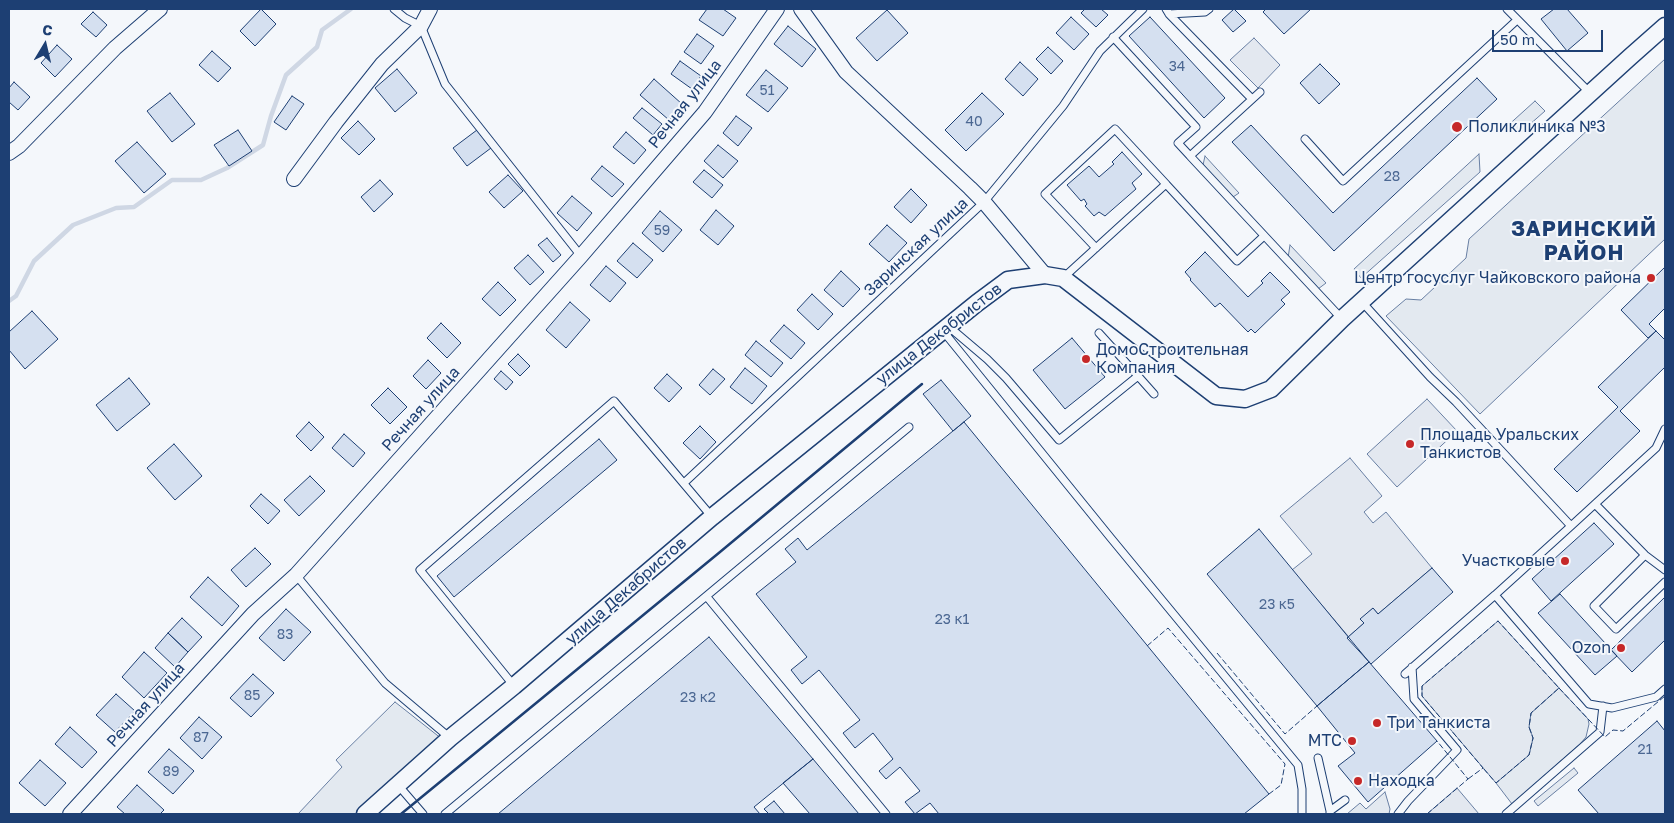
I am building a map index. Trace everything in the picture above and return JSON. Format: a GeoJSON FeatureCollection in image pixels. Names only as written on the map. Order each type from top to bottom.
{"type":"FeatureCollection","features":[{"type":"Feature","properties":{"kind":"street"},"geometry":{"type":"LineString","coordinates":[[9,153],[19,146],[116,48],[160,9]]}},
{"type":"Feature","properties":{"kind":"street"},"geometry":{"type":"LineString","coordinates":[[294,179],[382,64],[421,26],[430,9]]}},
{"type":"Feature","properties":{"kind":"street","name":"Речная улица"},"geometry":{"type":"LineString","coordinates":[[70,814],[253,614],[296,574],[581,256],[705,112],[778,9]]}},
{"type":"Feature","properties":{"kind":"street"},"geometry":{"type":"LineString","coordinates":[[802,9],[846,72],[984,202],[1045,275]]}},
{"type":"Feature","properties":{"kind":"street","name":"улица Декабристов"},"geometry":{"type":"LineString","coordinates":[[365,814],[450,738],[514,686],[712,517],[1008,280],[1045,275],[1063,278],[1216,396],[1245,399],[1271,389],[1342,319],[1665,26]]}},
{"type":"Feature","properties":{"kind":"lane"},"geometry":{"type":"LineString","coordinates":[[394,9],[405,18],[421,26],[445,84],[581,256]]}},
{"type":"Feature","properties":{"kind":"lane","name":"Заринская улица"},"geometry":{"type":"LineString","coordinates":[[684,483],[984,202],[1063,106],[1100,51],[1143,9]]}},
{"type":"Feature","properties":{"kind":"lane"},"geometry":{"type":"LineString","coordinates":[[1507,9],[1590,93]]}},
{"type":"Feature","properties":{"kind":"lane"},"geometry":{"type":"LineString","coordinates":[[1167,11],[1207,10]]}},
{"type":"Feature","properties":{"kind":"lane"},"geometry":{"type":"LineString","coordinates":[[1167,11],[1252,99]]}},
{"type":"Feature","properties":{"kind":"lane"},"geometry":{"type":"LineString","coordinates":[[1305,139],[1344,181],[1517,20]]}},
{"type":"Feature","properties":{"kind":"lane"},"geometry":{"type":"LineString","coordinates":[[1113,37],[1196,127],[1178,143],[1342,319]]}},
{"type":"Feature","properties":{"kind":"lane"},"geometry":{"type":"LineString","coordinates":[[1190,156],[1260,92]]}},
{"type":"Feature","properties":{"kind":"lane"},"geometry":{"type":"LineString","coordinates":[[1096,248],[1045,194],[1115,130],[1237,261],[1264,236]]}},
{"type":"Feature","properties":{"kind":"lane"},"geometry":{"type":"LineString","coordinates":[[1063,278],[1166,184]]}},
{"type":"Feature","properties":{"kind":"lane"},"geometry":{"type":"LineString","coordinates":[[1362,301],[1430,377],[1456,402],[1571,526]]}},
{"type":"Feature","properties":{"kind":"lane"},"geometry":{"type":"LineString","coordinates":[[946,328],[987,359],[1006,378],[1059,440],[1138,376]]}},
{"type":"Feature","properties":{"kind":"lane"},"geometry":{"type":"LineString","coordinates":[[946,328],[1104,530],[1298,765],[1302,790],[1302,814]]}},
{"type":"Feature","properties":{"kind":"lane"},"geometry":{"type":"LineString","coordinates":[[1099,333],[1154,394]]}},
{"type":"Feature","properties":{"kind":"lane"},"geometry":{"type":"LineString","coordinates":[[514,686],[420,570],[614,401],[712,517]]}},
{"type":"Feature","properties":{"kind":"lane"},"geometry":{"type":"LineString","coordinates":[[445,814],[708,597],[909,427]]}},
{"type":"Feature","properties":{"kind":"lane"},"geometry":{"type":"LineString","coordinates":[[1404,674],[1656,448],[1665,429]]}},
{"type":"Feature","properties":{"kind":"lane"},"geometry":{"type":"LineString","coordinates":[[1595,504],[1645,555],[1665,570]]}},
{"type":"Feature","properties":{"kind":"lane"},"geometry":{"type":"LineString","coordinates":[[1645,555],[1594,606],[1616,629],[1665,582]]}},
{"type":"Feature","properties":{"kind":"lane"},"geometry":{"type":"LineString","coordinates":[[296,574],[385,683],[450,738]]}},
{"type":"Feature","properties":{"kind":"lane"},"geometry":{"type":"LineString","coordinates":[[1494,595],[1589,704],[1612,708],[1656,697],[1665,689]]}},
{"type":"Feature","properties":{"kind":"lane"},"geometry":{"type":"LineString","coordinates":[[708,597],[886,814]]}},
{"type":"Feature","properties":{"kind":"lane"},"geometry":{"type":"LineString","coordinates":[[1398,814],[1457,750],[1414,699],[1412,667]]}},
{"type":"Feature","properties":{"kind":"lane"},"geometry":{"type":"LineString","coordinates":[[1506,814],[1600,732],[1603,706]]}},
{"type":"Feature","properties":{"kind":"lane"},"geometry":{"type":"LineString","coordinates":[[1318,758],[1330,813],[1345,800]]}},
{"type":"Feature","properties":{"kind":"lane"},"geometry":{"type":"LineString","coordinates":[[398,784],[422,814]]}},
{"type":"Feature","properties":{"kind":"shaded area"},"geometry":{"type":"Polygon","coordinates":[[[1254,38],[1280,65],[1258,88],[1230,60],[1254,38]]]}},
{"type":"Feature","properties":{"kind":"shaded area"},"geometry":{"type":"Polygon","coordinates":[[[1665,59],[1665,239],[1480,414],[1386,316],[1406,299],[1421,300],[1466,258],[1469,239],[1665,59]]]}},
{"type":"Feature","properties":{"kind":"shaded area"},"geometry":{"type":"Polygon","coordinates":[[[1535,101],[1545,111],[1520,133],[1504,129],[1535,101]]]}},
{"type":"Feature","properties":{"kind":"shaded area"},"geometry":{"type":"Polygon","coordinates":[[[1479,154],[1480,172],[1361,278],[1354,269],[1479,154]]]}},
{"type":"Feature","properties":{"kind":"shaded area"},"geometry":{"type":"Polygon","coordinates":[[[1205,156],[1239,193],[1233,197],[1203,165],[1205,156]]]}},
{"type":"Feature","properties":{"kind":"shaded area"},"geometry":{"type":"Polygon","coordinates":[[[1290,245],[1326,283],[1318,289],[1288,258],[1290,245]]]}},
{"type":"Feature","properties":{"kind":"shaded area","name":"Площадь Уральских Танкистов"},"geometry":{"type":"Polygon","coordinates":[[[1427,399],[1457,431],[1397,487],[1367,454],[1427,399]]]}},
{"type":"Feature","properties":{"kind":"shaded area"},"geometry":{"type":"Polygon","coordinates":[[[1350,458],[1382,496],[1364,512],[1373,523],[1386,512],[1432,568],[1378,614],[1373,608],[1361,619],[1364,623],[1347,638],[1348,636],[1292,570],[1312,554],[1280,516],[1350,458]]]}},
{"type":"Feature","properties":{"kind":"shaded area"},"geometry":{"type":"Polygon","coordinates":[[[1498,621],[1559,688],[1531,713],[1529,727],[1533,738],[1529,755],[1496,783],[1422,696],[1422,686],[1498,621]]]}},
{"type":"Feature","properties":{"kind":"shaded area"},"geometry":{"type":"Polygon","coordinates":[[[1559,688],[1588,719],[1589,724],[1586,737],[1512,804],[1496,783],[1529,755],[1533,738],[1529,727],[1531,713],[1559,688]]]}},
{"type":"Feature","properties":{"kind":"shaded area"},"geometry":{"type":"Polygon","coordinates":[[[395,702],[442,739],[359,814],[298,814],[342,767],[336,760],[395,702]]]}},
{"type":"Feature","properties":{"kind":"shaded area"},"geometry":{"type":"Polygon","coordinates":[[[1574,768],[1578,773],[1538,806],[1534,801],[1574,768]]]}},
{"type":"Feature","properties":{"kind":"shaded area"},"geometry":{"type":"Polygon","coordinates":[[[1457,788],[1479,814],[1427,814],[1457,788]]]}},
{"type":"Feature","properties":{"kind":"shaded area"},"geometry":{"type":"Polygon","coordinates":[[[1385,792],[1390,809],[1389,814],[1347,814],[1360,803],[1366,809],[1385,792]]]}},
{"type":"Feature","properties":{"kind":"building"},"geometry":{"type":"Polygon","coordinates":[[[261,9],[276,24],[255,46],[240,31],[261,9]]]}},
{"type":"Feature","properties":{"kind":"building"},"geometry":{"type":"Polygon","coordinates":[[[707,9],[723,9],[736,18],[723,36],[699,20],[707,9]]]}},
{"type":"Feature","properties":{"kind":"building"},"geometry":{"type":"Polygon","coordinates":[[[1085,9],[1101,9],[1108,15],[1096,27],[1081,13],[1085,9]]]}},
{"type":"Feature","properties":{"kind":"building"},"geometry":{"type":"Polygon","coordinates":[[[1234,9],[1246,21],[1233,32],[1222,20],[1234,9]]]}},
{"type":"Feature","properties":{"kind":"building"},"geometry":{"type":"Polygon","coordinates":[[[1266,9],[1311,9],[1284,34],[1263,12],[1266,9]]]}},
{"type":"Feature","properties":{"kind":"building"},"geometry":{"type":"Polygon","coordinates":[[[1554,9],[1567,9],[1588,33],[1567,51],[1541,19],[1554,9]]]}},
{"type":"Feature","properties":{"kind":"building"},"geometry":{"type":"Polygon","coordinates":[[[887,10],[908,33],[877,61],[856,38],[887,10]]]}},
{"type":"Feature","properties":{"kind":"building"},"geometry":{"type":"Polygon","coordinates":[[[93,12],[107,25],[96,37],[81,24],[93,12]]]}},
{"type":"Feature","properties":{"kind":"building"},"geometry":{"type":"Polygon","coordinates":[[[1071,17],[1089,34],[1074,50],[1056,33],[1071,17]]]}},
{"type":"Feature","properties":{"kind":"building"},"geometry":{"type":"Polygon","coordinates":[[[1150,17],[1225,98],[1204,118],[1129,36],[1150,17]]]}},
{"type":"Feature","properties":{"kind":"building"},"geometry":{"type":"Polygon","coordinates":[[[788,26],[816,49],[802,67],[774,44],[788,26]]]}},
{"type":"Feature","properties":{"kind":"building"},"geometry":{"type":"Polygon","coordinates":[[[697,34],[714,46],[701,64],[684,52],[697,34]]]}},
{"type":"Feature","properties":{"kind":"building"},"geometry":{"type":"Polygon","coordinates":[[[57,45],[72,59],[55,77],[41,63],[57,45]]]}},
{"type":"Feature","properties":{"kind":"building"},"geometry":{"type":"Polygon","coordinates":[[[1048,47],[1063,61],[1051,74],[1036,59],[1048,47]]]}},
{"type":"Feature","properties":{"kind":"building"},"geometry":{"type":"Polygon","coordinates":[[[212,51],[231,68],[218,82],[199,65],[212,51]]]}},
{"type":"Feature","properties":{"kind":"building"},"geometry":{"type":"Polygon","coordinates":[[[680,61],[701,76],[692,89],[671,74],[680,61]]]}},
{"type":"Feature","properties":{"kind":"building"},"geometry":{"type":"Polygon","coordinates":[[[1020,62],[1038,79],[1023,96],[1005,79],[1020,62]]]}},
{"type":"Feature","properties":{"kind":"building"},"geometry":{"type":"Polygon","coordinates":[[[1320,64],[1340,84],[1319,104],[1300,83],[1320,64]]]}},
{"type":"Feature","properties":{"kind":"building"},"geometry":{"type":"Polygon","coordinates":[[[397,69],[417,93],[395,112],[375,88],[397,69]]]}},
{"type":"Feature","properties":{"kind":"building"},"geometry":{"type":"Polygon","coordinates":[[[766,70],[788,88],[768,112],[746,95],[766,70]]]}},
{"type":"Feature","properties":{"kind":"building"},"geometry":{"type":"Polygon","coordinates":[[[1477,78],[1497,99],[1334,251],[1232,142],[1251,125],[1333,213],[1477,78]]]}},
{"type":"Feature","properties":{"kind":"building"},"geometry":{"type":"Polygon","coordinates":[[[654,79],[682,104],[669,120],[640,95],[654,79]]]}},
{"type":"Feature","properties":{"kind":"building"},"geometry":{"type":"Polygon","coordinates":[[[14,82],[30,97],[18,110],[9,102],[9,88],[14,82]]]}},
{"type":"Feature","properties":{"kind":"building"},"geometry":{"type":"Polygon","coordinates":[[[170,93],[195,124],[172,142],[147,111],[170,93]]]}},
{"type":"Feature","properties":{"kind":"building"},"geometry":{"type":"Polygon","coordinates":[[[982,93],[1004,114],[966,151],[945,130],[982,93]]]}},
{"type":"Feature","properties":{"kind":"building"},"geometry":{"type":"Polygon","coordinates":[[[292,96],[304,104],[286,130],[274,122],[292,96]]]}},
{"type":"Feature","properties":{"kind":"building"},"geometry":{"type":"Polygon","coordinates":[[[642,108],[662,124],[653,135],[633,118],[642,108]]]}},
{"type":"Feature","properties":{"kind":"building"},"geometry":{"type":"Polygon","coordinates":[[[736,116],[752,128],[738,146],[723,133],[736,116]]]}},
{"type":"Feature","properties":{"kind":"building"},"geometry":{"type":"Polygon","coordinates":[[[358,121],[375,139],[359,155],[341,138],[358,121]]]}},
{"type":"Feature","properties":{"kind":"building"},"geometry":{"type":"Polygon","coordinates":[[[238,130],[252,151],[229,166],[214,145],[238,130]]]}},
{"type":"Feature","properties":{"kind":"building"},"geometry":{"type":"Polygon","coordinates":[[[477,130],[491,148],[467,166],[453,148],[477,130]]]}},
{"type":"Feature","properties":{"kind":"building"},"geometry":{"type":"Polygon","coordinates":[[[626,132],[646,150],[634,164],[613,147],[626,132]]]}},
{"type":"Feature","properties":{"kind":"building"},"geometry":{"type":"Polygon","coordinates":[[[137,142],[166,174],[144,193],[115,161],[137,142]]]}},
{"type":"Feature","properties":{"kind":"building"},"geometry":{"type":"Polygon","coordinates":[[[718,145],[738,161],[723,178],[704,161],[718,145]]]}},
{"type":"Feature","properties":{"kind":"building"},"geometry":{"type":"Polygon","coordinates":[[[1122,152],[1142,174],[1132,183],[1136,189],[1105,216],[1099,212],[1094,216],[1085,206],[1087,204],[1084,199],[1081,201],[1067,185],[1089,166],[1099,177],[1114,164],[1112,162],[1122,152]]]}},
{"type":"Feature","properties":{"kind":"building"},"geometry":{"type":"Polygon","coordinates":[[[602,166],[624,184],[612,197],[591,179],[602,166]]]}},
{"type":"Feature","properties":{"kind":"building"},"geometry":{"type":"Polygon","coordinates":[[[704,170],[723,185],[712,198],[693,182],[704,170]]]}},
{"type":"Feature","properties":{"kind":"building"},"geometry":{"type":"Polygon","coordinates":[[[508,175],[523,191],[504,208],[489,192],[508,175]]]}},
{"type":"Feature","properties":{"kind":"building"},"geometry":{"type":"Polygon","coordinates":[[[380,180],[393,194],[374,212],[361,197],[380,180]]]}},
{"type":"Feature","properties":{"kind":"building"},"geometry":{"type":"Polygon","coordinates":[[[911,189],[927,205],[911,223],[894,207],[911,189]]]}},
{"type":"Feature","properties":{"kind":"building"},"geometry":{"type":"Polygon","coordinates":[[[572,196],[592,213],[577,231],[557,213],[572,196]]]}},
{"type":"Feature","properties":{"kind":"building"},"geometry":{"type":"Polygon","coordinates":[[[716,210],[734,226],[718,245],[700,230],[716,210]]]}},
{"type":"Feature","properties":{"kind":"building"},"geometry":{"type":"Polygon","coordinates":[[[660,211],[682,230],[663,252],[642,233],[660,211]]]}},
{"type":"Feature","properties":{"kind":"building"},"geometry":{"type":"Polygon","coordinates":[[[887,225],[907,243],[889,262],[869,244],[887,225]]]}},
{"type":"Feature","properties":{"kind":"building"},"geometry":{"type":"Polygon","coordinates":[[[547,238],[561,255],[553,262],[538,245],[547,238]]]}},
{"type":"Feature","properties":{"kind":"building"},"geometry":{"type":"Polygon","coordinates":[[[633,243],[653,260],[637,278],[617,261],[633,243]]]}},
{"type":"Feature","properties":{"kind":"building"},"geometry":{"type":"Polygon","coordinates":[[[1205,252],[1248,297],[1263,283],[1261,281],[1270,272],[1290,292],[1281,300],[1285,304],[1255,333],[1251,329],[1248,332],[1220,303],[1215,307],[1185,272],[1205,252]]]}},
{"type":"Feature","properties":{"kind":"building"},"geometry":{"type":"Polygon","coordinates":[[[528,255],[544,272],[530,285],[514,268],[528,255]]]}},
{"type":"Feature","properties":{"kind":"building"},"geometry":{"type":"Polygon","coordinates":[[[606,266],[626,283],[610,302],[590,285],[606,266]]]}},
{"type":"Feature","properties":{"kind":"building"},"geometry":{"type":"Polygon","coordinates":[[[1665,267],[1665,308],[1649,324],[1656,331],[1648,338],[1621,310],[1665,267]]]}},
{"type":"Feature","properties":{"kind":"building"},"geometry":{"type":"Polygon","coordinates":[[[841,271],[860,289],[843,307],[824,290],[841,271]]]}},
{"type":"Feature","properties":{"kind":"building"},"geometry":{"type":"Polygon","coordinates":[[[498,282],[516,300],[500,316],[482,299],[498,282]]]}},
{"type":"Feature","properties":{"kind":"building"},"geometry":{"type":"Polygon","coordinates":[[[812,294],[833,314],[818,330],[797,310],[812,294]]]}},
{"type":"Feature","properties":{"kind":"building"},"geometry":{"type":"Polygon","coordinates":[[[570,302],[590,320],[566,348],[546,330],[570,302]]]}},
{"type":"Feature","properties":{"kind":"building"},"geometry":{"type":"Polygon","coordinates":[[[32,311],[58,339],[25,369],[9,350],[9,332],[32,311]]]}},
{"type":"Feature","properties":{"kind":"building"},"geometry":{"type":"Polygon","coordinates":[[[441,323],[461,343],[447,358],[427,338],[441,323]]]}},
{"type":"Feature","properties":{"kind":"building"},"geometry":{"type":"Polygon","coordinates":[[[784,325],[805,343],[791,359],[770,341],[784,325]]]}},
{"type":"Feature","properties":{"kind":"building"},"geometry":{"type":"Polygon","coordinates":[[[1656,331],[1665,340],[1665,367],[1620,411],[1640,431],[1577,492],[1554,469],[1618,407],[1598,387],[1656,331]]]}},
{"type":"Feature","properties":{"kind":"building"},"geometry":{"type":"Polygon","coordinates":[[[1072,338],[1105,377],[1065,409],[1033,370],[1072,338]]]}},
{"type":"Feature","properties":{"kind":"building"},"geometry":{"type":"Polygon","coordinates":[[[756,341],[783,363],[771,377],[745,355],[756,341]]]}},
{"type":"Feature","properties":{"kind":"building"},"geometry":{"type":"Polygon","coordinates":[[[518,354],[530,366],[520,376],[508,364],[518,354]]]}},
{"type":"Feature","properties":{"kind":"building"},"geometry":{"type":"Polygon","coordinates":[[[428,360],[441,373],[426,389],[413,376],[428,360]]]}},
{"type":"Feature","properties":{"kind":"building"},"geometry":{"type":"Polygon","coordinates":[[[745,368],[767,386],[752,404],[730,387],[745,368]]]}},
{"type":"Feature","properties":{"kind":"building"},"geometry":{"type":"Polygon","coordinates":[[[713,369],[725,379],[710,395],[699,385],[713,369]]]}},
{"type":"Feature","properties":{"kind":"building"},"geometry":{"type":"Polygon","coordinates":[[[501,371],[513,382],[506,390],[494,379],[501,371]]]}},
{"type":"Feature","properties":{"kind":"building"},"geometry":{"type":"Polygon","coordinates":[[[667,374],[682,388],[669,402],[654,388],[667,374]]]}},
{"type":"Feature","properties":{"kind":"building"},"geometry":{"type":"Polygon","coordinates":[[[129,378],[150,404],[117,431],[96,405],[129,378]]]}},
{"type":"Feature","properties":{"kind":"building"},"geometry":{"type":"Polygon","coordinates":[[[941,380],[971,416],[953,431],[923,394],[941,380]]]}},
{"type":"Feature","properties":{"kind":"building"},"geometry":{"type":"Polygon","coordinates":[[[388,388],[407,407],[390,424],[371,405],[388,388]]]}},
{"type":"Feature","properties":{"kind":"building"},"geometry":{"type":"Polygon","coordinates":[[[309,422],[324,437],[311,451],[296,436],[309,422]]]}},
{"type":"Feature","properties":{"kind":"building"},"geometry":{"type":"Polygon","coordinates":[[[964,422],[1269,794],[1244,814],[939,814],[930,803],[915,814],[905,802],[920,791],[900,767],[886,779],[879,771],[893,759],[873,733],[855,748],[843,733],[860,720],[819,670],[802,684],[791,670],[807,657],[756,594],[796,562],[785,549],[798,538],[807,550],[964,422]]]}},
{"type":"Feature","properties":{"kind":"building"},"geometry":{"type":"Polygon","coordinates":[[[700,426],[716,442],[700,459],[683,443],[700,426]]]}},
{"type":"Feature","properties":{"kind":"building"},"geometry":{"type":"Polygon","coordinates":[[[344,434],[365,453],[353,467],[332,448],[344,434]]]}},
{"type":"Feature","properties":{"kind":"building"},"geometry":{"type":"Polygon","coordinates":[[[599,439],[617,460],[454,597],[437,576],[599,439]]]}},
{"type":"Feature","properties":{"kind":"building"},"geometry":{"type":"Polygon","coordinates":[[[174,444],[202,476],[175,500],[147,468],[174,444]]]}},
{"type":"Feature","properties":{"kind":"building"},"geometry":{"type":"Polygon","coordinates":[[[310,476],[325,491],[299,516],[284,500],[310,476]]]}},
{"type":"Feature","properties":{"kind":"building"},"geometry":{"type":"Polygon","coordinates":[[[261,494],[280,511],[268,524],[250,506],[261,494]]]}},
{"type":"Feature","properties":{"kind":"building"},"geometry":{"type":"Polygon","coordinates":[[[1594,523],[1614,544],[1551,601],[1532,579],[1594,523]]]}},
{"type":"Feature","properties":{"kind":"building"},"geometry":{"type":"Polygon","coordinates":[[[1259,529],[1369,662],[1317,706],[1207,574],[1259,529]]]}},
{"type":"Feature","properties":{"kind":"building"},"geometry":{"type":"Polygon","coordinates":[[[255,548],[271,564],[246,587],[231,570],[255,548]]]}},
{"type":"Feature","properties":{"kind":"building"},"geometry":{"type":"Polygon","coordinates":[[[1432,568],[1453,592],[1371,664],[1347,638],[1364,623],[1360,619],[1373,608],[1378,614],[1432,568]]]}},
{"type":"Feature","properties":{"kind":"building"},"geometry":{"type":"Polygon","coordinates":[[[208,577],[239,606],[222,626],[190,597],[208,577]]]}},
{"type":"Feature","properties":{"kind":"building"},"geometry":{"type":"Polygon","coordinates":[[[1560,594],[1617,656],[1595,675],[1538,613],[1560,594]]]}},
{"type":"Feature","properties":{"kind":"building"},"geometry":{"type":"Polygon","coordinates":[[[1665,597],[1665,640],[1632,672],[1611,650],[1665,597]]]}},
{"type":"Feature","properties":{"kind":"building"},"geometry":{"type":"Polygon","coordinates":[[[286,609],[311,632],[284,661],[259,638],[286,609]]]}},
{"type":"Feature","properties":{"kind":"building"},"geometry":{"type":"Polygon","coordinates":[[[182,618],[202,637],[188,652],[168,633],[182,618]]]}},
{"type":"Feature","properties":{"kind":"building"},"geometry":{"type":"Polygon","coordinates":[[[168,633],[188,652],[175,667],[155,648],[168,633]]]}},
{"type":"Feature","properties":{"kind":"building"},"geometry":{"type":"Polygon","coordinates":[[[709,637],[813,759],[754,807],[760,814],[498,814],[709,637]]]}},
{"type":"Feature","properties":{"kind":"building"},"geometry":{"type":"Polygon","coordinates":[[[144,652],[167,673],[144,698],[122,677],[144,652]]]}},
{"type":"Feature","properties":{"kind":"building","name":"Три Танкиста"},"geometry":{"type":"Polygon","coordinates":[[[1369,662],[1437,741],[1368,802],[1338,766],[1355,753],[1317,706],[1369,662]]]}},
{"type":"Feature","properties":{"kind":"building"},"geometry":{"type":"Polygon","coordinates":[[[253,674],[274,693],[251,717],[230,698],[253,674]]]}},
{"type":"Feature","properties":{"kind":"building"},"geometry":{"type":"Polygon","coordinates":[[[116,694],[135,711],[115,732],[96,715],[116,694]]]}},
{"type":"Feature","properties":{"kind":"building"},"geometry":{"type":"Polygon","coordinates":[[[199,717],[222,737],[202,759],[180,738],[199,717]]]}},
{"type":"Feature","properties":{"kind":"building"},"geometry":{"type":"Polygon","coordinates":[[[1657,721],[1665,731],[1665,814],[1599,814],[1578,790],[1657,721]]]}},
{"type":"Feature","properties":{"kind":"building"},"geometry":{"type":"Polygon","coordinates":[[[70,727],[97,752],[82,768],[55,744],[70,727]]]}},
{"type":"Feature","properties":{"kind":"building"},"geometry":{"type":"Polygon","coordinates":[[[169,749],[194,771],[173,794],[148,772],[169,749]]]}},
{"type":"Feature","properties":{"kind":"building"},"geometry":{"type":"Polygon","coordinates":[[[813,759],[859,814],[810,814],[783,783],[813,759]]]}},
{"type":"Feature","properties":{"kind":"building"},"geometry":{"type":"Polygon","coordinates":[[[40,760],[66,783],[45,806],[19,783],[40,760]]]}},
{"type":"Feature","properties":{"kind":"building"},"geometry":{"type":"Polygon","coordinates":[[[137,785],[164,810],[160,814],[125,814],[117,807],[137,785]]]}},
{"type":"Feature","properties":{"kind":"building"},"geometry":{"type":"Polygon","coordinates":[[[774,801],[785,814],[769,814],[764,809],[774,801]]]}},
{"type":"Feature","properties":{"kind":"waterway"},"geometry":{"type":"LineString","coordinates":[[9,301],[16,296],[34,261],[73,225],[116,208],[134,207],[172,180],[201,180],[227,168],[263,145],[286,75],[317,47],[322,30],[351,9]]}},
{"type":"Feature","properties":{"kind":"fence"},"geometry":{"type":"LineString","coordinates":[[1468,779],[1483,768],[1422,696],[1422,686],[1498,621],[1559,688],[1531,713],[1529,727],[1533,738],[1529,755],[1496,783],[1483,768]]}},
{"type":"Feature","properties":{"kind":"fence"},"geometry":{"type":"LineString","coordinates":[[1147,646],[1168,628],[1285,764],[1281,785],[1269,794]]}},
{"type":"Feature","properties":{"kind":"fence"},"geometry":{"type":"LineString","coordinates":[[1217,653],[1285,734],[1317,706]]}},
{"type":"Feature","properties":{"kind":"fence"},"geometry":{"type":"LineString","coordinates":[[1559,688],[1605,737],[1613,730],[1623,731],[1665,696]]}},
{"type":"Feature","properties":{"kind":"fence"},"geometry":{"type":"LineString","coordinates":[[1427,814],[1468,779],[1437,741]]}},
{"type":"Feature","properties":{"kind":"wall"},"geometry":{"type":"LineString","coordinates":[[401,814],[922,384]]}},
{"type":"Feature","properties":{"kind":"place","name":"Поликлиника №3"},"geometry":{"type":"Point","coordinates":[1457,127]}},
{"type":"Feature","properties":{"kind":"place","name":"Центр госуслуг Чайковского района"},"geometry":{"type":"Point","coordinates":[1651,278]}},
{"type":"Feature","properties":{"kind":"place","name":"ДомоСтроительная Компания"},"geometry":{"type":"Point","coordinates":[1086,359]}},
{"type":"Feature","properties":{"kind":"place","name":"Площадь Уральских Танкистов"},"geometry":{"type":"Point","coordinates":[1410,444]}},
{"type":"Feature","properties":{"kind":"place","name":"Участковые"},"geometry":{"type":"Point","coordinates":[1565,561]}},
{"type":"Feature","properties":{"kind":"place","name":"Ozon"},"geometry":{"type":"Point","coordinates":[1621,648]}},
{"type":"Feature","properties":{"kind":"place","name":"Три Танкиста"},"geometry":{"type":"Point","coordinates":[1377,723]}},
{"type":"Feature","properties":{"kind":"place","name":"МТС"},"geometry":{"type":"Point","coordinates":[1352,741]}},
{"type":"Feature","properties":{"kind":"place","name":"Находка"},"geometry":{"type":"Point","coordinates":[1358,781]}},
{"type":"Feature","properties":{"kind":"district","name":"ЗАРИНСКИЙ РАЙОН"},"geometry":{"type":"Point","coordinates":[1584,241]}}]}
